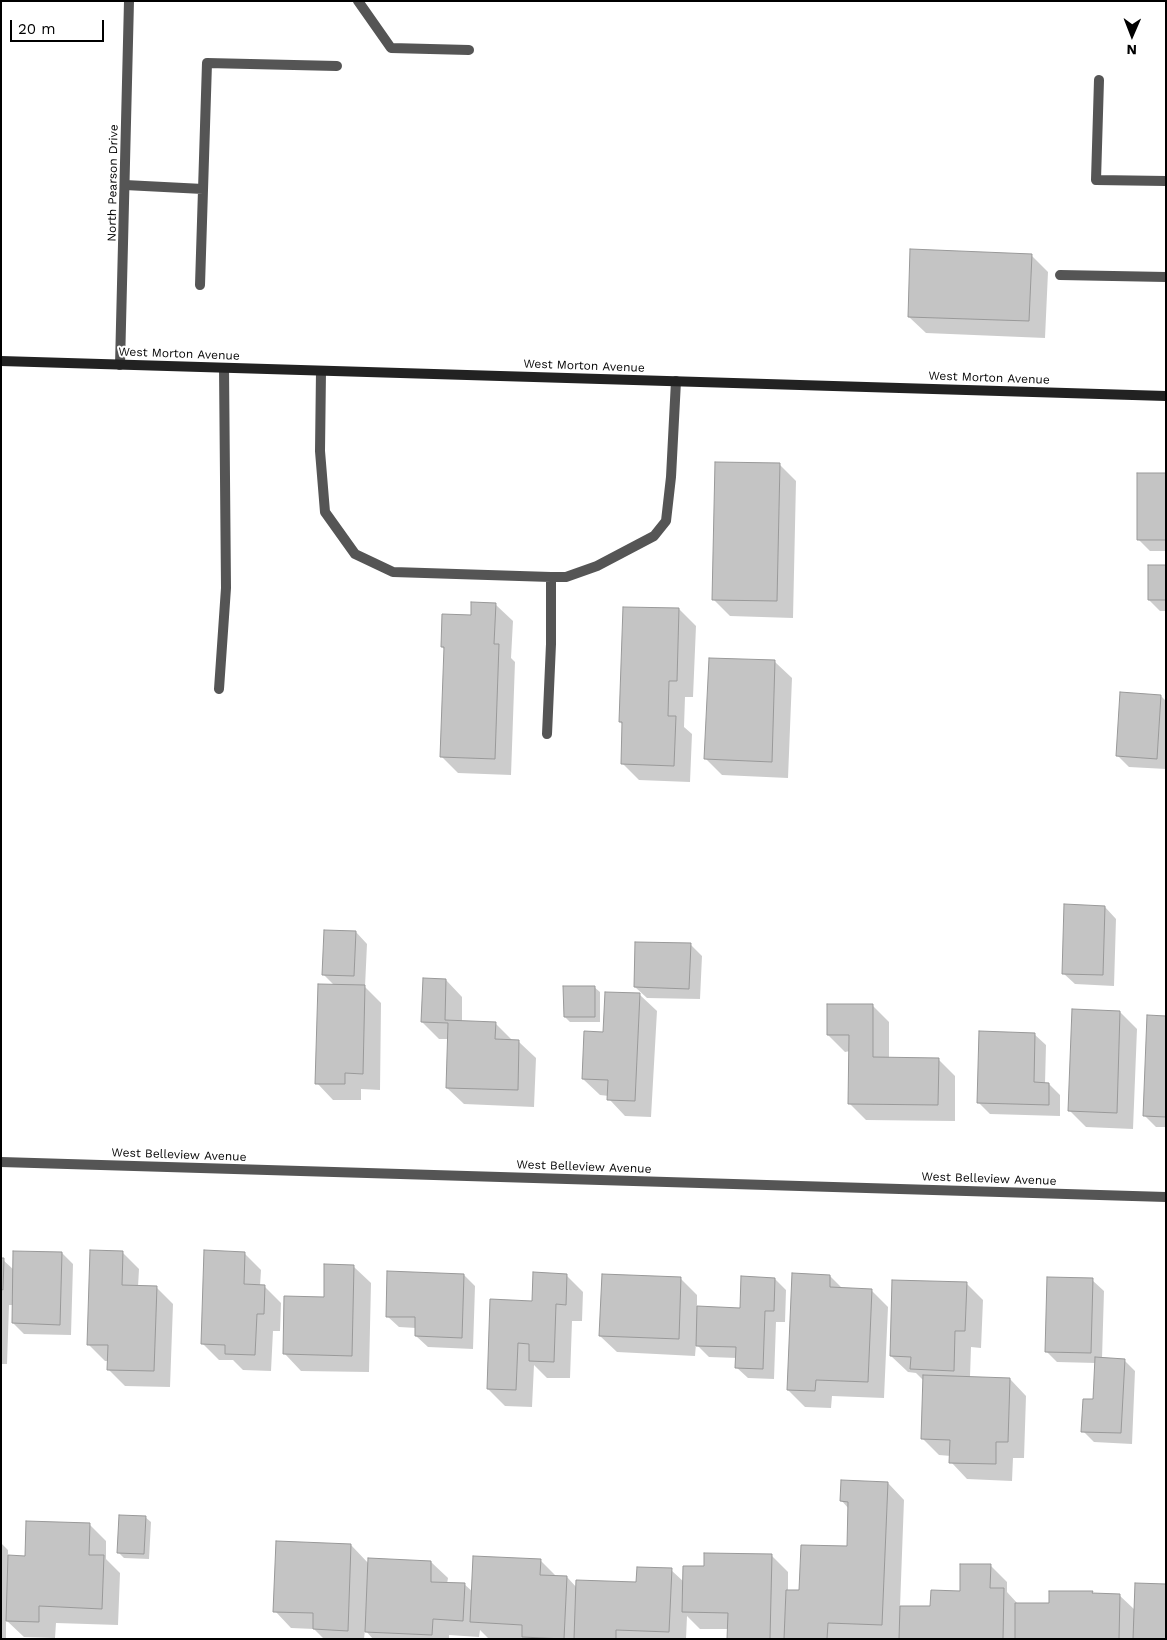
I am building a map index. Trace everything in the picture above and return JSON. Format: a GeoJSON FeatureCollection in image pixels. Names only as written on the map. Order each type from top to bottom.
{"type":"FeatureCollection","features":[{"type":"Feature","properties":{"kind":"main road","name":"West Morton Avenue"},"geometry":{"type":"LineString","coordinates":[[1,361],[1166,396]]}},
{"type":"Feature","properties":{"kind":"street","name":"North Pearson Drive"},"geometry":{"type":"LineString","coordinates":[[120,364],[129,1]]}},
{"type":"Feature","properties":{"kind":"street"},"geometry":{"type":"LineString","coordinates":[[358,1],[391,48],[469,50]]}},
{"type":"Feature","properties":{"kind":"street"},"geometry":{"type":"LineString","coordinates":[[200,284],[207,64],[337,66]]}},
{"type":"Feature","properties":{"kind":"street"},"geometry":{"type":"LineString","coordinates":[[1099,80],[1096,180],[1166,181]]}},
{"type":"Feature","properties":{"kind":"street"},"geometry":{"type":"LineString","coordinates":[[125,185],[203,189]]}},
{"type":"Feature","properties":{"kind":"street"},"geometry":{"type":"LineString","coordinates":[[1060,275],[1166,277]]}},
{"type":"Feature","properties":{"kind":"street"},"geometry":{"type":"LineString","coordinates":[[219,689],[226,588],[224,368]]}},
{"type":"Feature","properties":{"kind":"street"},"geometry":{"type":"LineString","coordinates":[[321,371],[320,451],[325,512],[355,554],[393,572],[551,577],[566,577],[597,566],[654,536],[666,521],[671,478],[676,381]]}},
{"type":"Feature","properties":{"kind":"street"},"geometry":{"type":"LineString","coordinates":[[547,734],[551,644],[551,577]]}},
{"type":"Feature","properties":{"kind":"street","name":"West Belleview Avenue"},"geometry":{"type":"LineString","coordinates":[[1,1162],[1166,1197]]}},
{"type":"Feature","properties":{"kind":"building"},"geometry":{"type":"Polygon","coordinates":[[[910,249],[1032,254],[1029,321],[908,317],[910,249]]]}},
{"type":"Feature","properties":{"kind":"building"},"geometry":{"type":"Polygon","coordinates":[[[715,462],[780,463],[777,601],[712,600],[715,462]]]}},
{"type":"Feature","properties":{"kind":"building"},"geometry":{"type":"Polygon","coordinates":[[[1137,473],[1166,473],[1166,540],[1137,540],[1137,473]]]}},
{"type":"Feature","properties":{"kind":"building"},"geometry":{"type":"Polygon","coordinates":[[[1148,565],[1166,565],[1166,600],[1148,600],[1148,565]]]}},
{"type":"Feature","properties":{"kind":"building"},"geometry":{"type":"Polygon","coordinates":[[[471,602],[496,603],[494,644],[499,644],[495,759],[440,757],[444,647],[441,647],[442,614],[471,615],[471,602]]]}},
{"type":"Feature","properties":{"kind":"building"},"geometry":{"type":"Polygon","coordinates":[[[623,607],[679,608],[677,681],[669,681],[668,716],[676,716],[674,766],[621,764],[622,722],[619,722],[623,607]]]}},
{"type":"Feature","properties":{"kind":"building"},"geometry":{"type":"Polygon","coordinates":[[[709,658],[775,660],[772,762],[704,759],[709,658]]]}},
{"type":"Feature","properties":{"kind":"building"},"geometry":{"type":"Polygon","coordinates":[[[1120,692],[1161,695],[1157,759],[1116,756],[1120,692]]]}},
{"type":"Feature","properties":{"kind":"building"},"geometry":{"type":"Polygon","coordinates":[[[1064,904],[1105,906],[1103,975],[1062,974],[1064,904]]]}},
{"type":"Feature","properties":{"kind":"building"},"geometry":{"type":"Polygon","coordinates":[[[324,930],[356,931],[354,976],[322,975],[324,930]]]}},
{"type":"Feature","properties":{"kind":"building"},"geometry":{"type":"Polygon","coordinates":[[[635,942],[691,943],[689,989],[634,987],[635,942]]]}},
{"type":"Feature","properties":{"kind":"building"},"geometry":{"type":"Polygon","coordinates":[[[423,978],[446,979],[445,1020],[496,1022],[495,1039],[519,1040],[518,1090],[446,1088],[448,1023],[421,1022],[423,978]]]}},
{"type":"Feature","properties":{"kind":"building"},"geometry":{"type":"Polygon","coordinates":[[[318,984],[365,985],[363,1074],[345,1073],[345,1084],[315,1084],[318,984]]]}},
{"type":"Feature","properties":{"kind":"building"},"geometry":{"type":"Polygon","coordinates":[[[563,986],[595,986],[595,1017],[564,1017],[563,986]]]}},
{"type":"Feature","properties":{"kind":"building"},"geometry":{"type":"Polygon","coordinates":[[[605,992],[640,993],[635,1101],[607,1100],[608,1080],[582,1079],[584,1031],[603,1032],[605,992]]]}},
{"type":"Feature","properties":{"kind":"building"},"geometry":{"type":"Polygon","coordinates":[[[827,1004],[873,1004],[873,1057],[939,1058],[938,1105],[848,1104],[849,1035],[827,1035],[827,1004]]]}},
{"type":"Feature","properties":{"kind":"building"},"geometry":{"type":"Polygon","coordinates":[[[1072,1009],[1120,1011],[1117,1113],[1068,1111],[1072,1009]]]}},
{"type":"Feature","properties":{"kind":"building"},"geometry":{"type":"Polygon","coordinates":[[[1147,1015],[1166,1016],[1166,1117],[1143,1116],[1147,1015]]]}},
{"type":"Feature","properties":{"kind":"building"},"geometry":{"type":"Polygon","coordinates":[[[979,1031],[1035,1033],[1034,1082],[1049,1083],[1049,1105],[977,1103],[979,1031]]]}},
{"type":"Feature","properties":{"kind":"building"},"geometry":{"type":"Polygon","coordinates":[[[90,1250],[123,1251],[122,1285],[157,1286],[154,1371],[107,1370],[108,1345],[87,1345],[90,1250]]]}},
{"type":"Feature","properties":{"kind":"building"},"geometry":{"type":"Polygon","coordinates":[[[204,1250],[245,1252],[244,1284],[265,1285],[264,1314],[257,1314],[255,1355],[225,1354],[225,1345],[201,1344],[204,1250]]]}},
{"type":"Feature","properties":{"kind":"building"},"geometry":{"type":"Polygon","coordinates":[[[13,1251],[62,1252],[60,1325],[12,1323],[13,1251]]]}},
{"type":"Feature","properties":{"kind":"building"},"geometry":{"type":"Polygon","coordinates":[[[1,1258],[4,1258],[3,1290],[1,1289],[1,1258]]]}},
{"type":"Feature","properties":{"kind":"building"},"geometry":{"type":"Polygon","coordinates":[[[324,1264],[354,1265],[352,1356],[283,1354],[284,1296],[324,1297],[324,1264]]]}},
{"type":"Feature","properties":{"kind":"building"},"geometry":{"type":"Polygon","coordinates":[[[387,1271],[464,1274],[462,1338],[415,1336],[415,1317],[386,1317],[387,1271]]]}},
{"type":"Feature","properties":{"kind":"building"},"geometry":{"type":"Polygon","coordinates":[[[533,1272],[567,1274],[566,1305],[556,1304],[554,1362],[529,1361],[529,1344],[518,1343],[516,1390],[487,1389],[490,1299],[532,1301],[533,1272]]]}},
{"type":"Feature","properties":{"kind":"building"},"geometry":{"type":"Polygon","coordinates":[[[792,1273],[830,1275],[830,1287],[872,1289],[868,1382],[816,1380],[815,1391],[787,1390],[792,1273]]]}},
{"type":"Feature","properties":{"kind":"building"},"geometry":{"type":"Polygon","coordinates":[[[602,1274],[681,1277],[679,1339],[599,1336],[602,1274]]]}},
{"type":"Feature","properties":{"kind":"building"},"geometry":{"type":"Polygon","coordinates":[[[741,1276],[775,1278],[774,1311],[765,1311],[763,1369],[735,1368],[736,1347],[696,1346],[697,1306],[740,1308],[741,1276]]]}},
{"type":"Feature","properties":{"kind":"building"},"geometry":{"type":"Polygon","coordinates":[[[1047,1277],[1093,1278],[1091,1353],[1045,1352],[1047,1277]]]}},
{"type":"Feature","properties":{"kind":"building"},"geometry":{"type":"Polygon","coordinates":[[[892,1280],[967,1282],[965,1331],[955,1331],[954,1371],[910,1369],[911,1357],[890,1356],[892,1280]]]}},
{"type":"Feature","properties":{"kind":"building"},"geometry":{"type":"Polygon","coordinates":[[[1095,1357],[1125,1359],[1121,1433],[1081,1432],[1083,1399],[1093,1399],[1095,1357]]]}},
{"type":"Feature","properties":{"kind":"building"},"geometry":{"type":"Polygon","coordinates":[[[923,1375],[1010,1378],[1008,1442],[996,1442],[996,1464],[949,1463],[950,1440],[921,1439],[923,1375]]]}},
{"type":"Feature","properties":{"kind":"building"},"geometry":{"type":"Polygon","coordinates":[[[841,1480],[888,1482],[882,1625],[828,1623],[827,1639],[784,1639],[786,1590],[799,1590],[801,1545],[847,1546],[848,1502],[840,1501],[841,1480]]]}},
{"type":"Feature","properties":{"kind":"building"},"geometry":{"type":"Polygon","coordinates":[[[119,1515],[146,1516],[144,1554],[117,1553],[119,1515]]]}},
{"type":"Feature","properties":{"kind":"building"},"geometry":{"type":"Polygon","coordinates":[[[26,1521],[90,1523],[89,1555],[104,1555],[102,1609],[39,1606],[39,1622],[6,1621],[8,1555],[25,1556],[26,1521]]]}},
{"type":"Feature","properties":{"kind":"building"},"geometry":{"type":"Polygon","coordinates":[[[276,1541],[351,1544],[348,1631],[313,1629],[313,1613],[273,1612],[276,1541]]]}},
{"type":"Feature","properties":{"kind":"building"},"geometry":{"type":"Polygon","coordinates":[[[704,1553],[772,1554],[770,1639],[727,1639],[728,1613],[682,1612],[683,1566],[704,1566],[704,1553]]]}},
{"type":"Feature","properties":{"kind":"building"},"geometry":{"type":"Polygon","coordinates":[[[473,1556],[541,1559],[540,1575],[567,1576],[564,1639],[522,1637],[522,1625],[470,1622],[473,1556]]]}},
{"type":"Feature","properties":{"kind":"building"},"geometry":{"type":"Polygon","coordinates":[[[368,1558],[431,1561],[431,1582],[465,1583],[463,1621],[433,1619],[432,1635],[365,1632],[368,1558]]]}},
{"type":"Feature","properties":{"kind":"building"},"geometry":{"type":"Polygon","coordinates":[[[960,1564],[991,1564],[990,1588],[1004,1588],[1003,1639],[899,1639],[900,1606],[930,1606],[931,1590],[960,1591],[960,1564]]]}},
{"type":"Feature","properties":{"kind":"building"},"geometry":{"type":"Polygon","coordinates":[[[637,1567],[672,1568],[669,1632],[616,1630],[616,1639],[574,1639],[576,1580],[636,1582],[637,1567]]]}},
{"type":"Feature","properties":{"kind":"building"},"geometry":{"type":"Polygon","coordinates":[[[1135,1583],[1166,1584],[1166,1639],[1133,1639],[1135,1583]]]}},
{"type":"Feature","properties":{"kind":"building"},"geometry":{"type":"Polygon","coordinates":[[[1049,1591],[1093,1591],[1092,1593],[1120,1594],[1119,1639],[1015,1639],[1015,1603],[1049,1603],[1049,1591]]]}}]}
